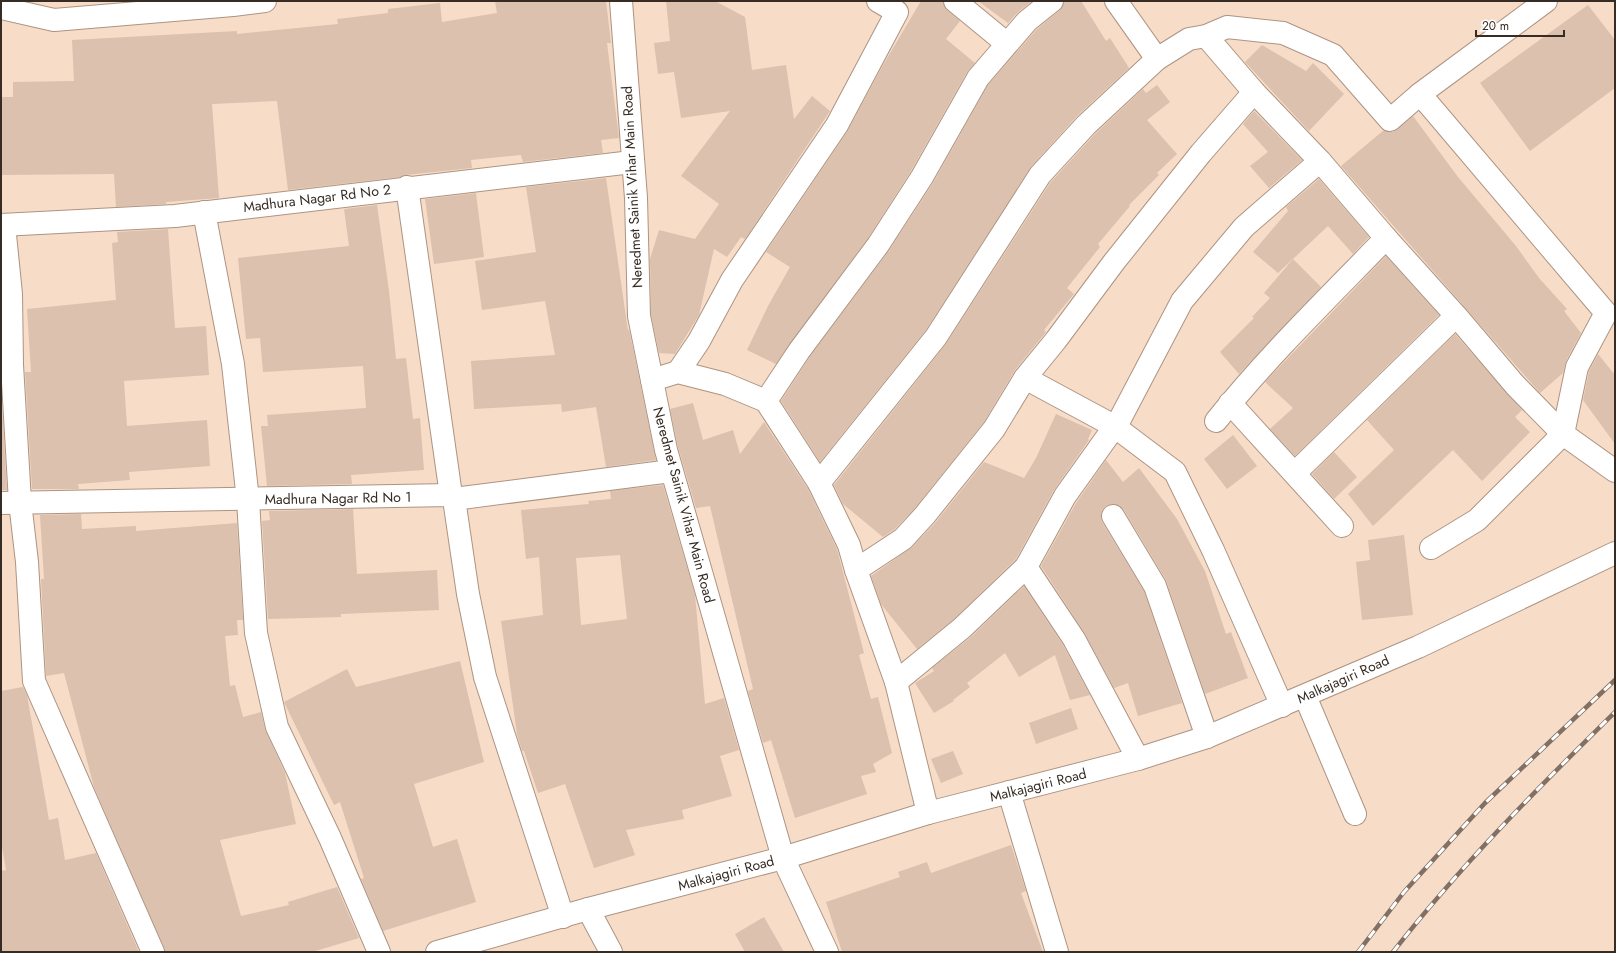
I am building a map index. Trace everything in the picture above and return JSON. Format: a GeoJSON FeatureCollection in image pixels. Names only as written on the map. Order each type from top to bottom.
{"type":"FeatureCollection","features":[{"type":"Feature","properties":{"kind":"street"},"geometry":{"type":"LineString","coordinates":[[1,8],[54,20],[265,1]]}},
{"type":"Feature","properties":{"kind":"street","name":"Neredmet Sainik Vihar Main Road"},"geometry":{"type":"LineString","coordinates":[[621,1],[632,162],[636,198],[639,316],[671,471],[783,858],[828,952]]}},
{"type":"Feature","properties":{"kind":"street"},"geometry":{"type":"LineString","coordinates":[[678,372],[699,341],[732,280],[837,125],[900,6],[878,1]]}},
{"type":"Feature","properties":{"kind":"street"},"geometry":{"type":"LineString","coordinates":[[955,1],[1006,43]]}},
{"type":"Feature","properties":{"kind":"street"},"geometry":{"type":"LineString","coordinates":[[766,401],[799,351],[878,245],[922,177],[978,78],[1006,43],[1027,21],[1052,1]]}},
{"type":"Feature","properties":{"kind":"street"},"geometry":{"type":"LineString","coordinates":[[1116,1],[1157,59]]}},
{"type":"Feature","properties":{"kind":"street"},"geometry":{"type":"LineString","coordinates":[[819,483],[936,337],[1040,175],[1086,125],[1157,59],[1189,39],[1206,36],[1227,27],[1283,33],[1333,55],[1390,120],[1420,94],[1546,1]]}},
{"type":"Feature","properties":{"kind":"street"},"geometry":{"type":"LineString","coordinates":[[1206,36],[1254,92],[1320,161],[1515,385],[1563,434],[1615,471]]}},
{"type":"Feature","properties":{"kind":"street"},"geometry":{"type":"LineString","coordinates":[[856,570],[903,539],[925,515],[994,429],[1025,378],[1056,340],[1114,262],[1201,154],[1254,92]]}},
{"type":"Feature","properties":{"kind":"street"},"geometry":{"type":"LineString","coordinates":[[1420,94],[1606,313],[1576,367],[1563,434],[1477,520],[1431,548]]}},
{"type":"Feature","properties":{"kind":"street"},"geometry":{"type":"LineString","coordinates":[[896,682],[962,628],[1026,567],[1065,496],[1123,413],[1182,301],[1244,227],[1320,161]]}},
{"type":"Feature","properties":{"kind":"street","name":"Madhura Nagar Rd No 2"},"geometry":{"type":"LineString","coordinates":[[3,225],[175,216],[407,187],[632,162]]}},
{"type":"Feature","properties":{"kind":"street"},"geometry":{"type":"LineString","coordinates":[[407,187],[468,594],[486,677],[563,917]]}},
{"type":"Feature","properties":{"kind":"street"},"geometry":{"type":"LineString","coordinates":[[204,212],[233,364],[248,500],[256,633],[277,727],[330,838],[379,952]]}},
{"type":"Feature","properties":{"kind":"street"},"geometry":{"type":"LineString","coordinates":[[3,225],[11,294],[12,364],[10,503],[27,562],[34,681],[153,952]]}},
{"type":"Feature","properties":{"kind":"street"},"geometry":{"type":"LineString","coordinates":[[1216,421],[1230,404],[1386,238]]}},
{"type":"Feature","properties":{"kind":"street"},"geometry":{"type":"LineString","coordinates":[[1295,473],[1456,316]]}},
{"type":"Feature","properties":{"kind":"street"},"geometry":{"type":"LineString","coordinates":[[652,380],[678,372],[726,384],[766,401],[819,483],[849,545],[856,570],[896,682],[928,813]]}},
{"type":"Feature","properties":{"kind":"street"},"geometry":{"type":"LineString","coordinates":[[1025,378],[1114,426],[1175,472],[1214,550],[1282,706]]}},
{"type":"Feature","properties":{"kind":"street"},"geometry":{"type":"LineString","coordinates":[[1230,404],[1295,473],[1342,526]]}},
{"type":"Feature","properties":{"kind":"street","name":"Madhura Nagar Rd No 1"},"geometry":{"type":"LineString","coordinates":[[10,503],[453,497],[671,471]]}},
{"type":"Feature","properties":{"kind":"street"},"geometry":{"type":"LineString","coordinates":[[1113,516],[1155,586],[1207,737]]}},
{"type":"Feature","properties":{"kind":"street","name":"Malkajagiri Road"},"geometry":{"type":"LineString","coordinates":[[437,952],[588,909],[783,858],[928,813],[1138,759],[1207,737],[1418,647],[1615,553]]}},
{"type":"Feature","properties":{"kind":"street"},"geometry":{"type":"LineString","coordinates":[[1026,567],[1074,639],[1138,759]]}},
{"type":"Feature","properties":{"kind":"street"},"geometry":{"type":"LineString","coordinates":[[1305,696],[1355,814]]}},
{"type":"Feature","properties":{"kind":"street"},"geometry":{"type":"LineString","coordinates":[[1009,792],[1057,952]]}},
{"type":"Feature","properties":{"kind":"street"},"geometry":{"type":"LineString","coordinates":[[588,909],[611,952]]}},
{"type":"Feature","properties":{"kind":"building"},"geometry":{"type":"Polygon","coordinates":[[[495,1],[606,1],[611,43],[607,43],[619,138],[601,140],[603,153],[523,162],[521,155],[471,160],[472,168],[288,190],[277,101],[212,104],[219,198],[166,202],[166,204],[116,207],[114,174],[1,175],[1,97],[13,97],[13,82],[74,81],[72,40],[237,31],[237,34],[338,24],[337,19],[388,13],[388,9],[440,3],[442,22],[497,13],[495,1]]]}},
{"type":"Feature","properties":{"kind":"building"},"geometry":{"type":"Polygon","coordinates":[[[666,1],[715,1],[745,17],[752,70],[786,65],[794,119],[812,96],[830,111],[745,239],[741,237],[727,257],[714,249],[699,315],[675,354],[659,353],[651,315],[650,259],[659,230],[695,239],[719,204],[681,176],[730,111],[681,118],[674,72],[658,74],[654,43],[670,41],[666,1]]]}},
{"type":"Feature","properties":{"kind":"building"},"geometry":{"type":"Polygon","coordinates":[[[921,1],[943,1],[947,10],[960,21],[946,39],[975,63],[967,72],[911,171],[868,238],[776,364],[747,350],[768,306],[790,267],[766,252],[847,132],[883,65],[921,1]]]}},
{"type":"Feature","properties":{"kind":"building"},"geometry":{"type":"Polygon","coordinates":[[[978,1],[1032,1],[1019,11],[1008,23],[978,1]]]}},
{"type":"Feature","properties":{"kind":"building"},"geometry":{"type":"Polygon","coordinates":[[[1064,1],[1081,1],[1106,41],[1110,38],[1129,68],[1077,116],[1031,167],[926,330],[820,462],[781,401],[809,358],[888,252],[933,183],[988,85],[1036,30],[1060,10],[1064,1]]]}},
{"type":"Feature","properties":{"kind":"building"},"geometry":{"type":"Polygon","coordinates":[[[1588,5],[1615,40],[1615,88],[1530,151],[1480,83],[1588,5]]]}},
{"type":"Feature","properties":{"kind":"building"},"geometry":{"type":"Polygon","coordinates":[[[1262,45],[1306,71],[1313,63],[1344,94],[1309,131],[1245,62],[1262,45]]]}},
{"type":"Feature","properties":{"kind":"building"},"geometry":{"type":"Polygon","coordinates":[[[1157,85],[1170,102],[1147,120],[1177,154],[1157,173],[1159,175],[1129,205],[1130,206],[1098,244],[1100,247],[1067,288],[1074,294],[1044,330],[1046,332],[1015,370],[984,422],[916,507],[895,529],[883,537],[843,504],[834,485],[946,344],[1050,183],[1095,134],[1143,89],[1146,93],[1157,85]]]}},
{"type":"Feature","properties":{"kind":"building"},"geometry":{"type":"Polygon","coordinates":[[[1254,111],[1302,160],[1269,188],[1250,166],[1268,152],[1243,124],[1254,111]]]}},
{"type":"Feature","properties":{"kind":"building"},"geometry":{"type":"Polygon","coordinates":[[[1413,116],[1458,177],[1516,246],[1539,278],[1567,309],[1564,311],[1581,333],[1566,361],[1563,373],[1540,393],[1341,166],[1384,130],[1393,132],[1413,116]]]}},
{"type":"Feature","properties":{"kind":"building"},"geometry":{"type":"Polygon","coordinates":[[[606,178],[628,331],[629,329],[656,460],[606,467],[596,407],[562,412],[561,404],[474,409],[471,361],[555,355],[545,301],[482,310],[475,261],[536,252],[526,187],[606,178]]]}},
{"type":"Feature","properties":{"kind":"building"},"geometry":{"type":"Polygon","coordinates":[[[1319,179],[1369,237],[1353,254],[1328,226],[1278,273],[1253,252],[1288,211],[1286,207],[1319,179]]]}},
{"type":"Feature","properties":{"kind":"building"},"geometry":{"type":"Polygon","coordinates":[[[476,193],[484,257],[434,264],[425,199],[476,193]]]}},
{"type":"Feature","properties":{"kind":"building"},"geometry":{"type":"Polygon","coordinates":[[[377,205],[389,291],[396,359],[406,358],[413,419],[420,418],[424,470],[351,475],[352,484],[267,486],[261,426],[268,426],[267,415],[366,408],[363,366],[263,372],[260,338],[246,339],[238,258],[349,246],[344,209],[377,205]]]}},
{"type":"Feature","properties":{"kind":"building"},"geometry":{"type":"Polygon","coordinates":[[[168,229],[175,328],[206,326],[209,375],[124,381],[127,426],[207,420],[210,466],[129,472],[130,480],[78,484],[79,489],[32,489],[25,372],[31,372],[27,309],[116,300],[112,243],[118,242],[117,232],[168,229]]]}},
{"type":"Feature","properties":{"kind":"building"},"geometry":{"type":"Polygon","coordinates":[[[1386,256],[1439,315],[1295,456],[1270,429],[1293,408],[1265,382],[1386,256]]]}},
{"type":"Feature","properties":{"kind":"building"},"geometry":{"type":"Polygon","coordinates":[[[1293,259],[1321,287],[1239,374],[1220,352],[1254,318],[1252,317],[1270,298],[1264,293],[1293,259]]]}},
{"type":"Feature","properties":{"kind":"building"},"geometry":{"type":"Polygon","coordinates":[[[1455,334],[1522,410],[1515,417],[1530,432],[1482,481],[1453,450],[1373,526],[1348,494],[1394,450],[1367,420],[1455,334]]]}},
{"type":"Feature","properties":{"kind":"building"},"geometry":{"type":"Polygon","coordinates":[[[1598,354],[1615,375],[1615,444],[1583,400],[1589,371],[1598,354]]]}},
{"type":"Feature","properties":{"kind":"building"},"geometry":{"type":"Polygon","coordinates":[[[1,391],[7,490],[1,490],[1,391]]]}},
{"type":"Feature","properties":{"kind":"building"},"geometry":{"type":"Polygon","coordinates":[[[693,403],[703,440],[733,430],[740,454],[764,422],[808,489],[837,549],[864,653],[859,655],[871,699],[878,697],[892,753],[873,764],[876,772],[861,776],[867,794],[795,818],[771,740],[763,743],[748,691],[753,689],[710,506],[696,508],[678,447],[670,409],[693,403]]]}},
{"type":"Feature","properties":{"kind":"building"},"geometry":{"type":"Polygon","coordinates":[[[1056,414],[1092,430],[1088,439],[1089,440],[1054,490],[1016,559],[954,619],[917,649],[881,604],[871,576],[912,547],[935,523],[984,462],[1024,478],[1036,458],[1056,414]]]}},
{"type":"Feature","properties":{"kind":"building"},"geometry":{"type":"Polygon","coordinates":[[[1233,435],[1257,466],[1227,489],[1204,459],[1233,435]]]}},
{"type":"Feature","properties":{"kind":"building"},"geometry":{"type":"Polygon","coordinates":[[[1334,452],[1357,477],[1334,499],[1312,474],[1334,452]]]}},
{"type":"Feature","properties":{"kind":"building"},"geometry":{"type":"Polygon","coordinates":[[[1106,460],[1123,482],[1139,468],[1177,519],[1205,571],[1226,634],[1231,632],[1248,678],[1205,694],[1166,580],[1124,510],[1119,505],[1112,504],[1106,506],[1102,510],[1102,522],[1144,591],[1182,703],[1138,716],[1128,683],[1114,688],[1084,632],[1041,566],[1076,503],[1106,460]]]}},
{"type":"Feature","properties":{"kind":"building"},"geometry":{"type":"Polygon","coordinates":[[[663,485],[695,595],[705,704],[724,698],[739,750],[720,756],[732,796],[682,810],[684,819],[626,830],[635,855],[594,868],[565,784],[538,793],[524,751],[522,751],[517,734],[501,621],[543,615],[539,557],[526,559],[521,510],[589,504],[588,501],[611,499],[610,491],[663,485]],[[620,555],[576,558],[581,625],[627,619],[620,555]]]}},
{"type":"Feature","properties":{"kind":"building"},"geometry":{"type":"Polygon","coordinates":[[[353,509],[357,574],[437,570],[439,610],[341,614],[341,617],[268,619],[262,521],[270,520],[269,511],[353,509]]]}},
{"type":"Feature","properties":{"kind":"building"},"geometry":{"type":"Polygon","coordinates":[[[81,514],[82,529],[136,526],[136,531],[237,523],[243,620],[237,620],[238,635],[225,636],[230,686],[235,685],[243,717],[261,712],[266,732],[285,773],[296,824],[220,840],[241,916],[289,905],[288,902],[337,887],[359,938],[312,952],[165,952],[94,787],[64,673],[46,676],[41,579],[44,579],[40,515],[81,514]]]}},
{"type":"Feature","properties":{"kind":"building"},"geometry":{"type":"Polygon","coordinates":[[[1404,535],[1413,615],[1362,620],[1356,562],[1370,560],[1368,540],[1404,535]]]}},
{"type":"Feature","properties":{"kind":"building"},"geometry":{"type":"Polygon","coordinates":[[[1024,586],[1063,645],[1090,695],[1070,700],[1055,655],[1019,677],[1005,653],[967,683],[970,687],[953,700],[954,701],[934,713],[915,683],[934,671],[932,668],[971,637],[1024,586]]]}},
{"type":"Feature","properties":{"kind":"building"},"geometry":{"type":"Polygon","coordinates":[[[460,661],[484,762],[414,784],[433,847],[457,839],[476,902],[383,931],[361,879],[364,878],[340,802],[334,805],[284,702],[347,669],[356,687],[460,661]]]}},
{"type":"Feature","properties":{"kind":"building"},"geometry":{"type":"Polygon","coordinates":[[[23,687],[27,695],[49,820],[58,818],[65,860],[96,853],[139,952],[1,952],[1,871],[6,870],[1,841],[1,691],[23,687]]]}},
{"type":"Feature","properties":{"kind":"building"},"geometry":{"type":"Polygon","coordinates":[[[1071,708],[1078,729],[1036,744],[1029,723],[1071,708]]]}},
{"type":"Feature","properties":{"kind":"building"},"geometry":{"type":"Polygon","coordinates":[[[953,751],[963,774],[941,783],[931,759],[953,751]]]}},
{"type":"Feature","properties":{"kind":"building"},"geometry":{"type":"Polygon","coordinates":[[[1011,845],[1026,891],[1021,893],[1043,952],[842,952],[826,902],[900,877],[898,872],[927,862],[931,873],[1011,845]]]}},
{"type":"Feature","properties":{"kind":"building"},"geometry":{"type":"Polygon","coordinates":[[[764,917],[784,952],[745,952],[735,934],[764,917]]]}},
{"type":"Feature","properties":{"kind":"railway"},"geometry":{"type":"LineString","coordinates":[[1358,952],[1404,892],[1485,803],[1615,680]]}},
{"type":"Feature","properties":{"kind":"railway"},"geometry":{"type":"LineString","coordinates":[[1393,952],[1445,889],[1500,828],[1615,712]]}}]}
